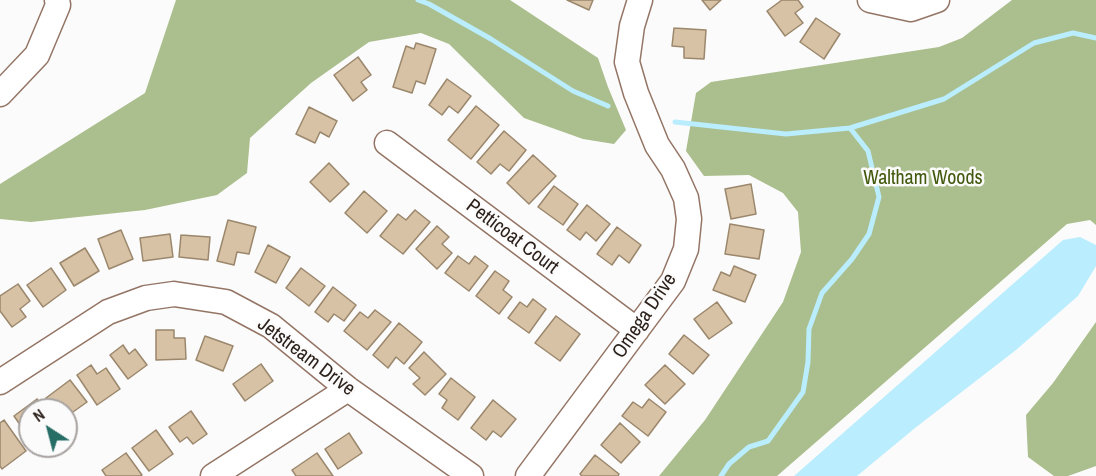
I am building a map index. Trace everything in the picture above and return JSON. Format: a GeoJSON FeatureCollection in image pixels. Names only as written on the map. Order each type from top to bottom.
{"type":"FeatureCollection","features":[{"type":"Feature","properties":{"kind":"street"},"geometry":{"type":"LineString","coordinates":[[0,94],[37,55],[58,5],[57,0]]}},
{"type":"Feature","properties":{"kind":"street","name":"Omega Drive"},"geometry":{"type":"LineString","coordinates":[[528,476],[673,281],[686,249],[689,219],[686,198],[673,169],[657,146],[636,93],[627,62],[632,26],[640,0]]}},
{"type":"Feature","properties":{"kind":"street"},"geometry":{"type":"LineString","coordinates":[[870,0],[911,9],[937,0]]}},
{"type":"Feature","properties":{"kind":"street","name":"Petticoat Court"},"geometry":{"type":"LineString","coordinates":[[387,143],[637,330]]}},
{"type":"Feature","properties":{"kind":"street","name":"Jetstream Drive"},"geometry":{"type":"LineString","coordinates":[[0,382],[108,312],[146,297],[174,294],[226,302],[271,326],[348,389],[471,476]]}},
{"type":"Feature","properties":{"kind":"street"},"geometry":{"type":"LineString","coordinates":[[213,476],[348,389]]}},
{"type":"Feature","properties":{"kind":"green space"},"geometry":{"type":"Polygon","coordinates":[[[176,0],[510,0],[598,58],[626,130],[614,144],[583,139],[524,118],[449,44],[421,33],[369,42],[311,83],[250,138],[247,173],[217,195],[145,210],[31,222],[0,219],[0,184],[145,93],[176,0]]]}},
{"type":"Feature","properties":{"kind":"green space","name":"Waltham Woods"},"geometry":{"type":"Polygon","coordinates":[[[1012,0],[1096,0],[1096,225],[1090,220],[1067,224],[777,476],[659,476],[705,420],[783,302],[801,252],[798,212],[783,193],[749,175],[704,176],[686,151],[696,93],[711,82],[939,47],[962,38],[1012,0]]]}},
{"type":"Feature","properties":{"kind":"green space"},"geometry":{"type":"Polygon","coordinates":[[[1096,322],[1096,466],[1068,476],[1054,476],[1028,457],[1026,415],[1053,383],[1096,322]]]}},
{"type":"Feature","properties":{"kind":"water"},"geometry":{"type":"Polygon","coordinates":[[[1080,237],[1096,245],[1096,266],[1078,296],[1016,350],[857,476],[794,476],[1063,240],[1080,237]]]}},
{"type":"Feature","properties":{"kind":"building"},"geometry":{"type":"Polygon","coordinates":[[[567,0],[593,0],[589,10],[567,0]]]}},
{"type":"Feature","properties":{"kind":"building"},"geometry":{"type":"Polygon","coordinates":[[[702,0],[721,0],[710,10],[702,0]]]}},
{"type":"Feature","properties":{"kind":"building"},"geometry":{"type":"Polygon","coordinates":[[[782,0],[798,0],[803,7],[795,13],[803,23],[785,36],[767,11],[782,0]]]}},
{"type":"Feature","properties":{"kind":"building"},"geometry":{"type":"Polygon","coordinates":[[[816,18],[840,34],[824,59],[800,42],[816,18]]]}},
{"type":"Feature","properties":{"kind":"building"},"geometry":{"type":"Polygon","coordinates":[[[674,28],[706,30],[704,59],[684,58],[684,47],[672,46],[674,28]]]}},
{"type":"Feature","properties":{"kind":"building"},"geometry":{"type":"Polygon","coordinates":[[[416,43],[436,49],[425,84],[416,81],[412,93],[393,87],[406,46],[414,49],[416,43]]]}},
{"type":"Feature","properties":{"kind":"building"},"geometry":{"type":"Polygon","coordinates":[[[358,57],[371,75],[361,82],[367,90],[353,101],[334,75],[358,57]]]}},
{"type":"Feature","properties":{"kind":"building"},"geometry":{"type":"Polygon","coordinates":[[[447,79],[471,96],[458,113],[449,106],[442,115],[429,105],[447,79]]]}},
{"type":"Feature","properties":{"kind":"building"},"geometry":{"type":"Polygon","coordinates":[[[476,106],[499,125],[471,159],[448,140],[476,106]]]}},
{"type":"Feature","properties":{"kind":"building"},"geometry":{"type":"Polygon","coordinates":[[[309,107],[337,121],[329,137],[320,132],[315,143],[296,134],[309,107]]]}},
{"type":"Feature","properties":{"kind":"building"},"geometry":{"type":"Polygon","coordinates":[[[504,131],[526,150],[509,171],[500,164],[491,174],[477,162],[504,131]]]}},
{"type":"Feature","properties":{"kind":"building"},"geometry":{"type":"Polygon","coordinates":[[[533,155],[556,176],[529,204],[507,183],[533,155]]]}},
{"type":"Feature","properties":{"kind":"building"},"geometry":{"type":"Polygon","coordinates":[[[329,163],[349,184],[330,202],[310,182],[329,163]]]}},
{"type":"Feature","properties":{"kind":"building"},"geometry":{"type":"Polygon","coordinates":[[[751,184],[756,214],[731,219],[725,189],[751,184]]]}},
{"type":"Feature","properties":{"kind":"building"},"geometry":{"type":"Polygon","coordinates":[[[554,186],[578,204],[563,225],[538,207],[554,186]]]}},
{"type":"Feature","properties":{"kind":"building"},"geometry":{"type":"Polygon","coordinates":[[[364,191],[387,211],[367,233],[345,213],[364,191]]]}},
{"type":"Feature","properties":{"kind":"building"},"geometry":{"type":"Polygon","coordinates":[[[587,205],[610,224],[596,241],[586,232],[580,240],[567,230],[587,205]]]}},
{"type":"Feature","properties":{"kind":"building"},"geometry":{"type":"Polygon","coordinates":[[[415,210],[430,222],[403,254],[380,236],[398,214],[406,220],[415,210]]]}},
{"type":"Feature","properties":{"kind":"building"},"geometry":{"type":"Polygon","coordinates":[[[228,220],[256,227],[249,254],[237,252],[234,265],[217,261],[228,220]]]}},
{"type":"Feature","properties":{"kind":"building"},"geometry":{"type":"Polygon","coordinates":[[[730,224],[764,230],[759,259],[725,254],[730,224]]]}},
{"type":"Feature","properties":{"kind":"building"},"geometry":{"type":"Polygon","coordinates":[[[437,226],[449,237],[442,244],[452,253],[437,269],[416,249],[437,226]]]}},
{"type":"Feature","properties":{"kind":"building"},"geometry":{"type":"Polygon","coordinates":[[[617,227],[641,245],[629,263],[619,255],[612,265],[597,254],[617,227]]]}},
{"type":"Feature","properties":{"kind":"building"},"geometry":{"type":"Polygon","coordinates":[[[121,230],[133,259],[109,269],[98,239],[121,230]]]}},
{"type":"Feature","properties":{"kind":"building"},"geometry":{"type":"Polygon","coordinates":[[[170,234],[173,257],[143,261],[140,238],[170,234]]]}},
{"type":"Feature","properties":{"kind":"building"},"geometry":{"type":"Polygon","coordinates":[[[181,235],[210,237],[208,260],[179,257],[181,235]]]}},
{"type":"Feature","properties":{"kind":"building"},"geometry":{"type":"Polygon","coordinates":[[[268,245],[290,257],[276,283],[255,272],[268,245]]]}},
{"type":"Feature","properties":{"kind":"building"},"geometry":{"type":"Polygon","coordinates":[[[85,248],[99,271],[74,286],[60,263],[85,248]]]}},
{"type":"Feature","properties":{"kind":"building"},"geometry":{"type":"Polygon","coordinates":[[[458,256],[469,264],[475,256],[488,266],[469,291],[445,273],[458,256]]]}},
{"type":"Feature","properties":{"kind":"building"},"geometry":{"type":"Polygon","coordinates":[[[734,266],[756,275],[745,302],[713,290],[721,272],[730,276],[734,266]]]}},
{"type":"Feature","properties":{"kind":"building"},"geometry":{"type":"Polygon","coordinates":[[[51,268],[66,290],[43,307],[27,285],[51,268]]]}},
{"type":"Feature","properties":{"kind":"building"},"geometry":{"type":"Polygon","coordinates":[[[301,268],[325,286],[309,306],[286,288],[301,268]]]}},
{"type":"Feature","properties":{"kind":"building"},"geometry":{"type":"Polygon","coordinates":[[[495,271],[509,281],[503,290],[512,297],[499,314],[476,296],[495,271]]]}},
{"type":"Feature","properties":{"kind":"building"},"geometry":{"type":"Polygon","coordinates":[[[18,284],[30,301],[20,309],[26,317],[12,327],[0,311],[0,296],[18,284]]]}},
{"type":"Feature","properties":{"kind":"building"},"geometry":{"type":"Polygon","coordinates":[[[333,287],[356,305],[344,321],[334,314],[328,322],[315,312],[333,287]]]}},
{"type":"Feature","properties":{"kind":"building"},"geometry":{"type":"Polygon","coordinates":[[[533,299],[546,309],[529,333],[508,318],[520,302],[527,307],[533,299]]]}},
{"type":"Feature","properties":{"kind":"building"},"geometry":{"type":"Polygon","coordinates":[[[717,302],[732,323],[709,339],[694,319],[717,302]]]}},
{"type":"Feature","properties":{"kind":"building"},"geometry":{"type":"Polygon","coordinates":[[[375,310],[391,322],[367,350],[344,331],[360,312],[368,318],[375,310]]]}},
{"type":"Feature","properties":{"kind":"building"},"geometry":{"type":"Polygon","coordinates":[[[556,316],[580,334],[560,361],[535,343],[556,316]]]}},
{"type":"Feature","properties":{"kind":"building"},"geometry":{"type":"Polygon","coordinates":[[[399,323],[422,342],[404,364],[396,357],[388,368],[373,355],[399,323]]]}},
{"type":"Feature","properties":{"kind":"building"},"geometry":{"type":"Polygon","coordinates":[[[156,330],[174,330],[174,338],[185,338],[186,359],[156,360],[156,330]]]}},
{"type":"Feature","properties":{"kind":"building"},"geometry":{"type":"Polygon","coordinates":[[[684,335],[709,355],[693,374],[669,354],[684,335]]]}},
{"type":"Feature","properties":{"kind":"building"},"geometry":{"type":"Polygon","coordinates":[[[205,336],[233,346],[223,371],[196,360],[205,336]]]}},
{"type":"Feature","properties":{"kind":"building"},"geometry":{"type":"Polygon","coordinates":[[[123,345],[129,354],[135,349],[147,365],[128,379],[110,355],[123,345]]]}},
{"type":"Feature","properties":{"kind":"building"},"geometry":{"type":"Polygon","coordinates":[[[424,352],[446,374],[425,395],[413,384],[420,378],[409,368],[424,352]]]}},
{"type":"Feature","properties":{"kind":"building"},"geometry":{"type":"Polygon","coordinates":[[[261,364],[273,381],[245,401],[233,384],[261,364]]]}},
{"type":"Feature","properties":{"kind":"building"},"geometry":{"type":"Polygon","coordinates":[[[91,365],[97,374],[106,368],[120,389],[97,405],[77,375],[91,365]]]}},
{"type":"Feature","properties":{"kind":"building"},"geometry":{"type":"Polygon","coordinates":[[[665,365],[685,384],[665,404],[645,385],[665,365]]]}},
{"type":"Feature","properties":{"kind":"building"},"geometry":{"type":"Polygon","coordinates":[[[451,378],[475,397],[458,420],[442,408],[447,400],[439,394],[451,378]]]}},
{"type":"Feature","properties":{"kind":"building"},"geometry":{"type":"Polygon","coordinates":[[[70,380],[87,402],[78,408],[78,398],[46,398],[70,380]]]}},
{"type":"Feature","properties":{"kind":"building"},"geometry":{"type":"Polygon","coordinates":[[[649,399],[666,412],[648,436],[622,416],[633,402],[642,408],[649,399]]]}},
{"type":"Feature","properties":{"kind":"building"},"geometry":{"type":"Polygon","coordinates":[[[493,400],[516,419],[501,437],[493,431],[486,440],[471,428],[493,400]]]}},
{"type":"Feature","properties":{"kind":"building"},"geometry":{"type":"Polygon","coordinates":[[[191,411],[207,434],[193,444],[187,437],[180,442],[169,427],[191,411]]]}},
{"type":"Feature","properties":{"kind":"building"},"geometry":{"type":"Polygon","coordinates":[[[4,420],[18,440],[18,457],[2,469],[0,466],[0,423],[4,420]]]}},
{"type":"Feature","properties":{"kind":"building"},"geometry":{"type":"Polygon","coordinates":[[[620,423],[640,442],[621,463],[601,445],[620,423]]]}},
{"type":"Feature","properties":{"kind":"building"},"geometry":{"type":"Polygon","coordinates":[[[156,430],[173,454],[149,471],[132,448],[156,430]]]}},
{"type":"Feature","properties":{"kind":"building"},"geometry":{"type":"Polygon","coordinates":[[[349,433],[362,453],[338,469],[325,449],[349,433]]]}},
{"type":"Feature","properties":{"kind":"building"},"geometry":{"type":"Polygon","coordinates":[[[126,453],[142,475],[106,476],[102,470],[126,453]]]}},
{"type":"Feature","properties":{"kind":"building"},"geometry":{"type":"Polygon","coordinates":[[[317,453],[333,476],[296,476],[292,470],[317,453]]]}},
{"type":"Feature","properties":{"kind":"building"},"geometry":{"type":"Polygon","coordinates":[[[595,455],[619,474],[618,476],[582,476],[580,474],[595,455]]]}},
{"type":"Feature","properties":{"kind":"waterway"},"geometry":{"type":"LineString","coordinates":[[418,0],[491,39],[573,91],[608,106]]}},
{"type":"Feature","properties":{"kind":"waterway"},"geometry":{"type":"LineString","coordinates":[[675,122],[786,134],[850,128],[944,99],[1034,43],[1073,33],[1096,38]]}},
{"type":"Feature","properties":{"kind":"waterway"},"geometry":{"type":"LineString","coordinates":[[721,476],[729,464],[749,447],[768,441],[803,392],[808,362],[809,329],[822,293],[852,259],[869,234],[879,197],[868,151],[850,128]]}}]}
